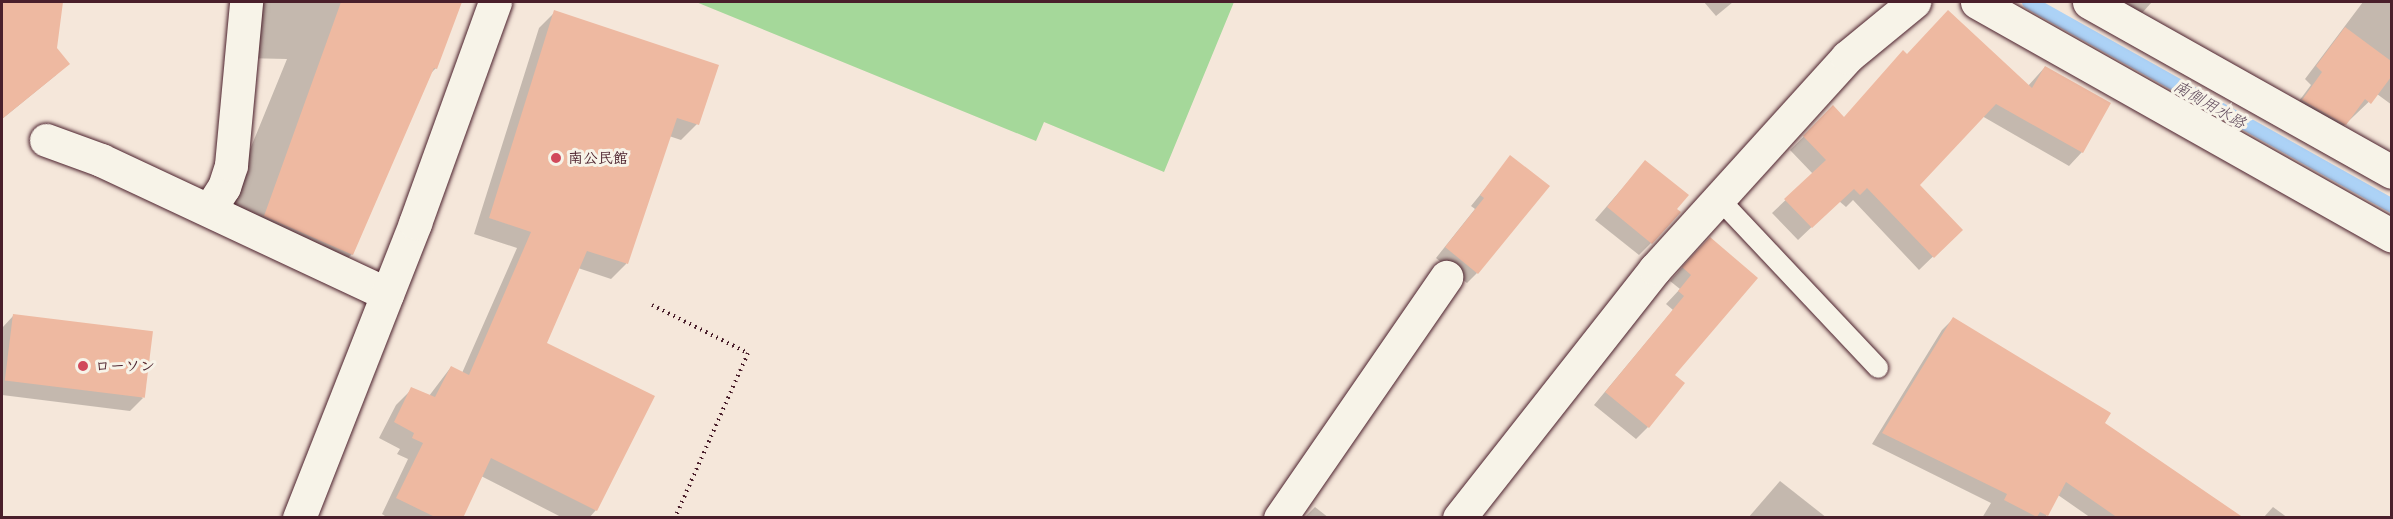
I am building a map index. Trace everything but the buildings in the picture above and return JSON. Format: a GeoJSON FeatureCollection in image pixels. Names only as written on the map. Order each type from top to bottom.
{"type":"FeatureCollection","features":[{"type":"Feature","properties":{"kind":"street"},"geometry":{"type":"LineString","coordinates":[[209,210],[224,187],[231,165],[246,2]]}},
{"type":"Feature","properties":{"kind":"street"},"geometry":{"type":"LineString","coordinates":[[299,518],[387,294],[495,2]]}},
{"type":"Feature","properties":{"kind":"street"},"geometry":{"type":"LineString","coordinates":[[1459,518],[1655,269],[1847,57],[1914,2]]}},
{"type":"Feature","properties":{"kind":"street"},"geometry":{"type":"LineString","coordinates":[[1977,2],[2391,236]]}},
{"type":"Feature","properties":{"kind":"street"},"geometry":{"type":"LineString","coordinates":[[2089,2],[2391,172]]}},
{"type":"Feature","properties":{"kind":"street"},"geometry":{"type":"LineString","coordinates":[[46,140],[101,160],[387,294]]}},
{"type":"Feature","properties":{"kind":"street"},"geometry":{"type":"LineString","coordinates":[[1280,518],[1446,277]]}},
{"type":"Feature","properties":{"kind":"lane"},"geometry":{"type":"LineString","coordinates":[[1719,199],[1878,368]]}},
{"type":"Feature","properties":{"kind":"path"},"geometry":{"type":"LineString","coordinates":[[652,305],[748,353],[675,518]]}},
{"type":"Feature","properties":{"kind":"green space"},"geometry":{"type":"Polygon","coordinates":[[[696,2],[1234,2],[1164,172],[1044,122],[1036,141],[696,2]]]}},
{"type":"Feature","properties":{"kind":"waterway","name":"南側用水路"},"geometry":{"type":"LineString","coordinates":[[2029,2],[2392,206]]}},
{"type":"Feature","properties":{"kind":"place","name":"南公民館"},"geometry":{"type":"Point","coordinates":[556,158]}},
{"type":"Feature","properties":{"kind":"place","name":"ローソン"},"geometry":{"type":"Point","coordinates":[83,366]}}]}
